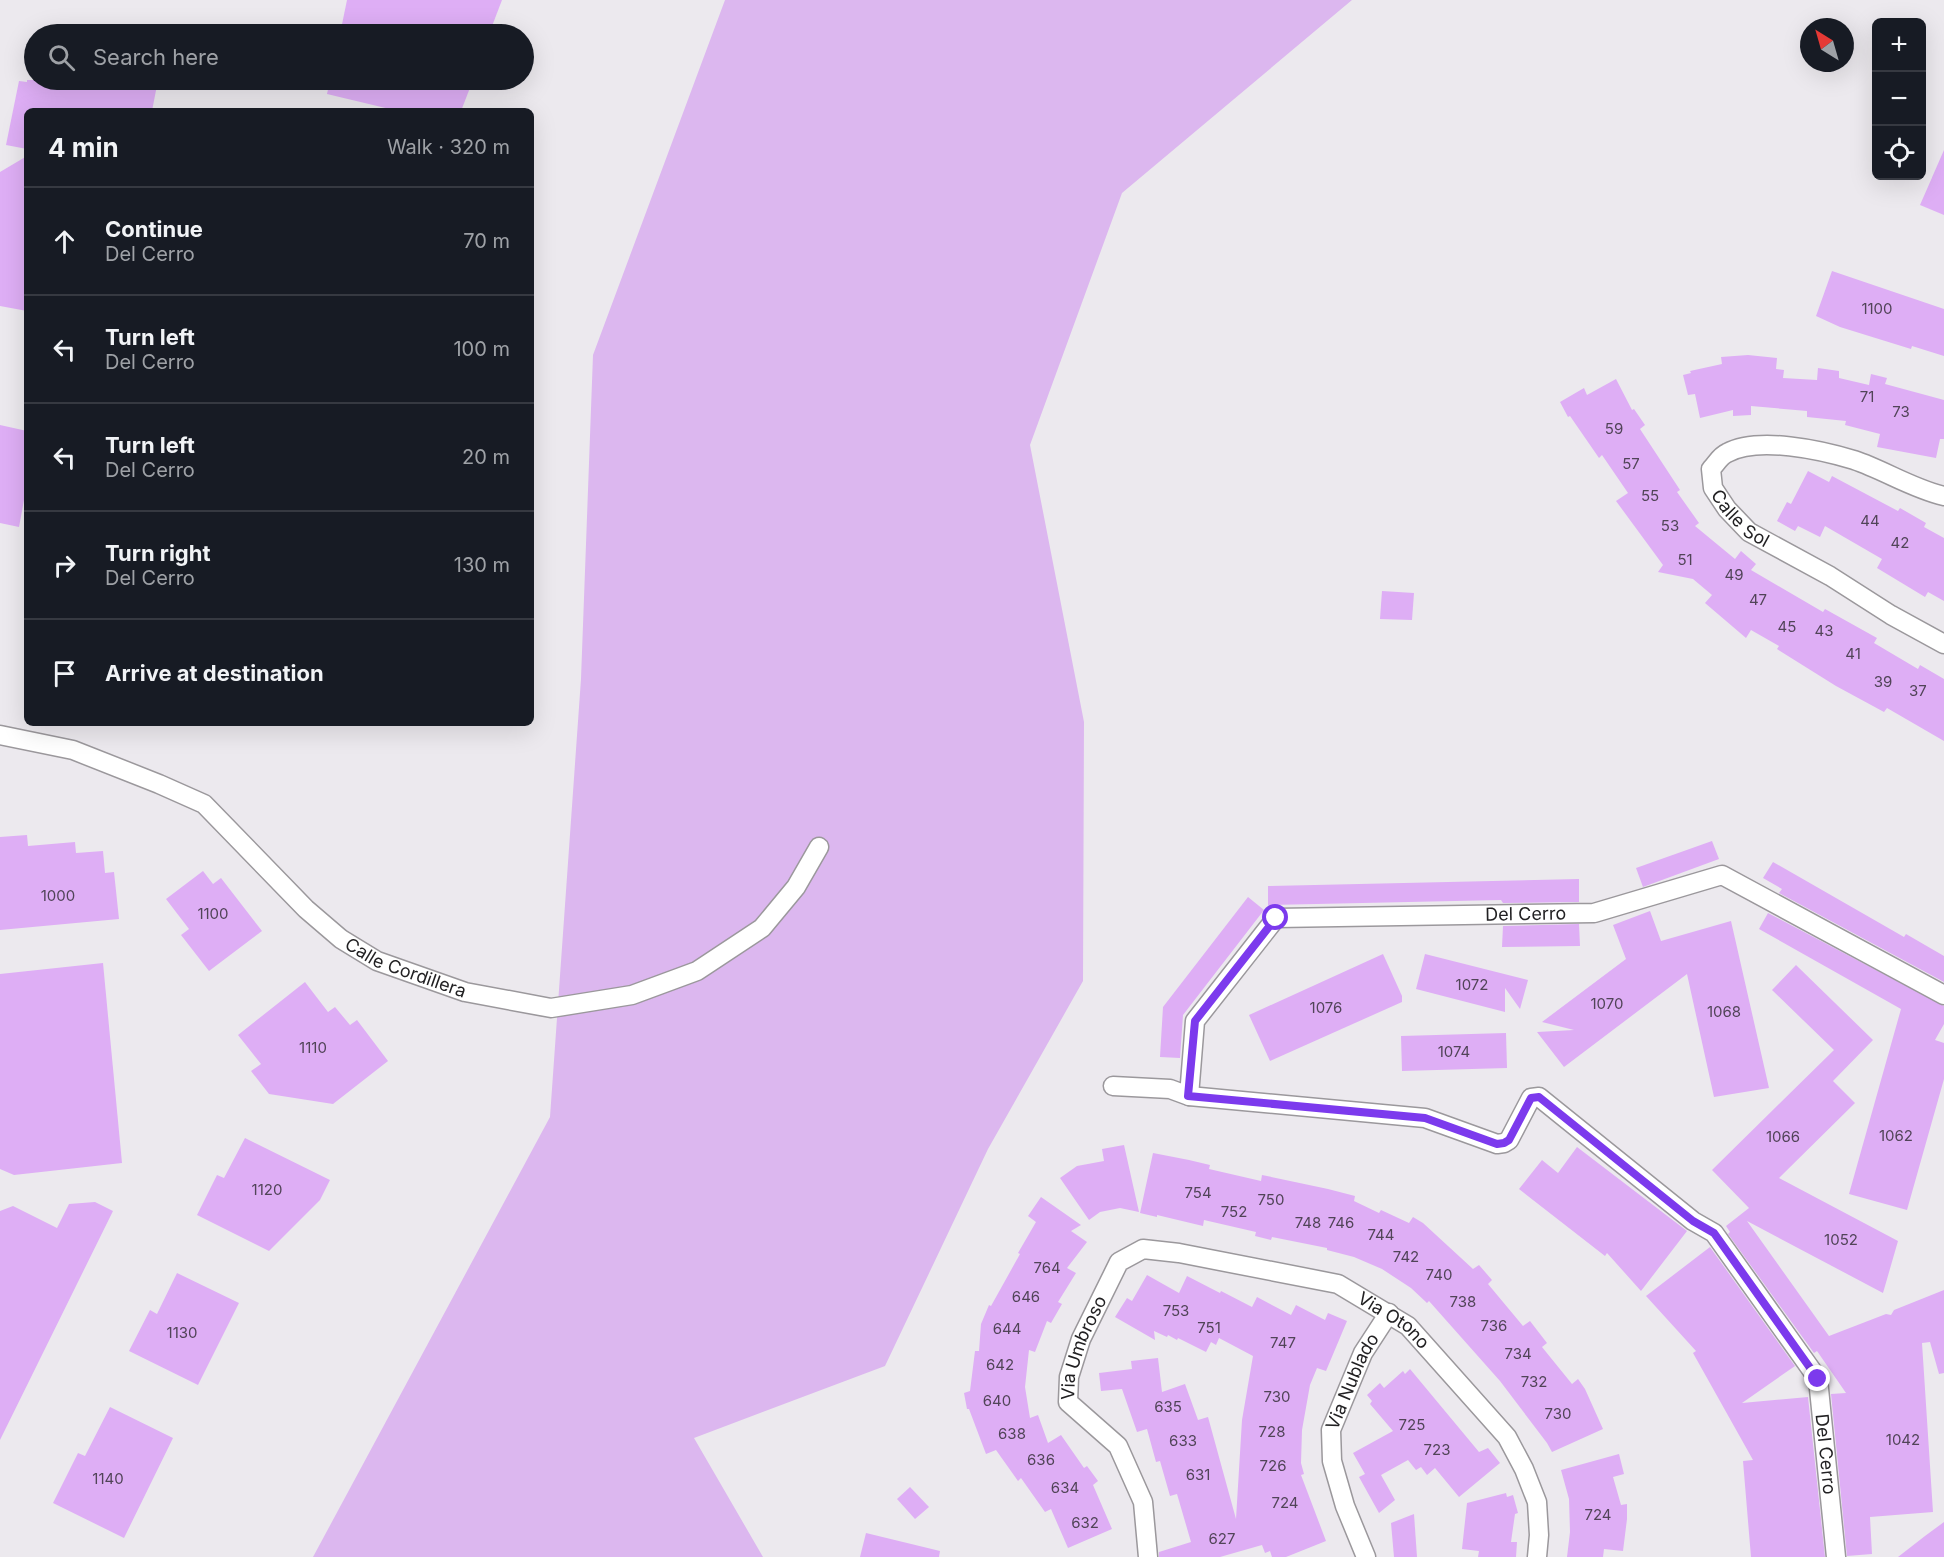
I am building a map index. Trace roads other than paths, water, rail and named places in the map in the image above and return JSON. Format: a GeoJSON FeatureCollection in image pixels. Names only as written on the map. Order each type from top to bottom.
{"type":"FeatureCollection","features":[{"type":"Feature","properties":{"kind":"street","name":"Calle Sol"},"geometry":{"type":"LineString","coordinates":[[1944,496],[1854,460],[1805,449],[1760,446],[1736,449],[1724,454],[1711,469],[1713,488],[1727,509],[1749,532],[1830,576],[1891,615],[1944,644]]}},
{"type":"Feature","properties":{"kind":"street","name":"Calle Cordillera"},"geometry":{"type":"LineString","coordinates":[[0,735],[73,750],[204,804],[306,909],[341,939],[377,961],[465,992],[551,1008],[632,995],[697,971],[762,928],[796,887],[819,847]]}},
{"type":"Feature","properties":{"kind":"street","name":"Del Cerro"},"geometry":{"type":"LineString","coordinates":[[1188,1096],[1195,1021],[1276,918],[1594,913],[1722,875],[1944,995]]}},
{"type":"Feature","properties":{"kind":"street","name":"Del Cerro"},"geometry":{"type":"LineString","coordinates":[[1113,1086],[1170,1089],[1188,1096],[1425,1118],[1497,1144],[1509,1140],[1531,1098],[1539,1097],[1693,1221],[1714,1233],[1818,1379],[1836,1557]]}},
{"type":"Feature","properties":{"kind":"street","name":"Via Otono"},"geometry":{"type":"LineString","coordinates":[[1119,1262],[1143,1249],[1202,1257],[1338,1284],[1408,1326],[1507,1437],[1524,1469],[1537,1502],[1539,1535],[1537,1557]]}},
{"type":"Feature","properties":{"kind":"street","name":"Via Umbroso"},"geometry":{"type":"LineString","coordinates":[[1119,1262],[1081,1339],[1069,1377],[1068,1402],[1118,1446],[1143,1502],[1148,1557]]}},
{"type":"Feature","properties":{"kind":"street","name":"Via Nublado"},"geometry":{"type":"LineString","coordinates":[[1366,1557],[1345,1506],[1332,1461],[1331,1430],[1364,1353],[1389,1314]]}}]}
